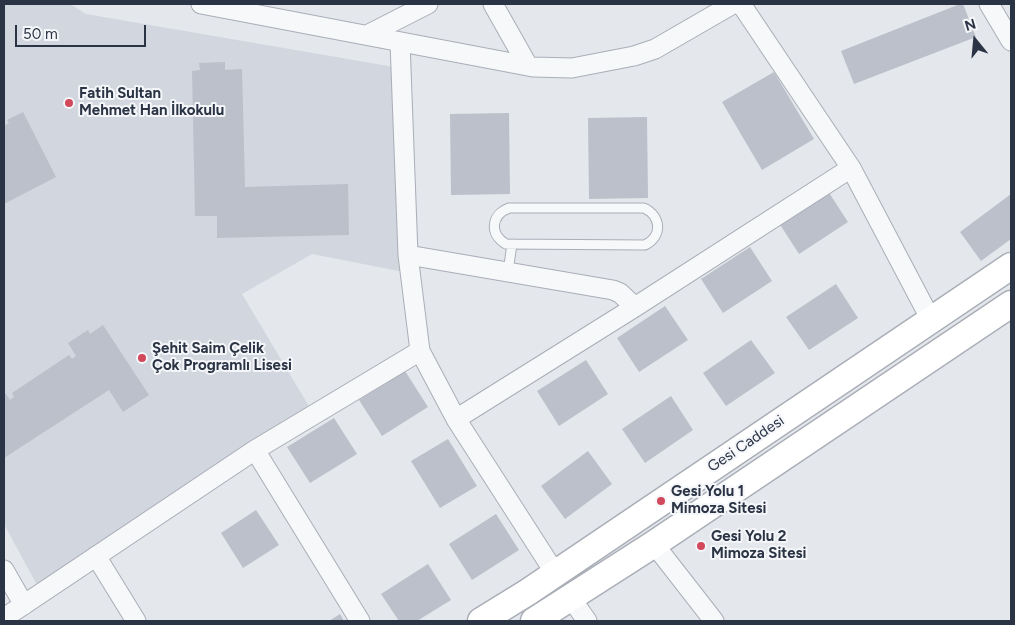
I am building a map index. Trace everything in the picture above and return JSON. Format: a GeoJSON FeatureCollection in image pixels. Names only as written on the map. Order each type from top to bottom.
{"type":"FeatureCollection","features":[{"type":"Feature","properties":{"kind":"main road","name":"Gesi Caddesi"},"geometry":{"type":"LineString","coordinates":[[481,621],[1011,266]]}},
{"type":"Feature","properties":{"kind":"main road","name":"Gesi Caddesi"},"geometry":{"type":"LineString","coordinates":[[534,621],[654,544],[1011,304]]}},
{"type":"Feature","properties":{"kind":"street"},"geometry":{"type":"LineString","coordinates":[[202,4],[528,66],[552,68],[572,68],[599,64],[655,49],[733,4]]}},
{"type":"Feature","properties":{"kind":"street"},"geometry":{"type":"LineString","coordinates":[[367,36],[428,4]]}},
{"type":"Feature","properties":{"kind":"street"},"geometry":{"type":"LineString","coordinates":[[493,4],[528,66]]}},
{"type":"Feature","properties":{"kind":"street"},"geometry":{"type":"LineString","coordinates":[[741,4],[851,168],[931,320]]}},
{"type":"Feature","properties":{"kind":"street"},"geometry":{"type":"LineString","coordinates":[[988,4],[1011,38]]}},
{"type":"Feature","properties":{"kind":"street"},"geometry":{"type":"LineString","coordinates":[[400,42],[408,255],[420,351],[456,419],[555,573]]}},
{"type":"Feature","properties":{"kind":"street"},"geometry":{"type":"LineString","coordinates":[[456,419],[851,168]]}},
{"type":"Feature","properties":{"kind":"street"},"geometry":{"type":"LineString","coordinates":[[408,255],[613,290],[620,293],[635,307]]}},
{"type":"Feature","properties":{"kind":"street"},"geometry":{"type":"LineString","coordinates":[[4,618],[255,450],[420,351]]}},
{"type":"Feature","properties":{"kind":"street"},"geometry":{"type":"LineString","coordinates":[[255,450],[360,621]]}},
{"type":"Feature","properties":{"kind":"street"},"geometry":{"type":"LineString","coordinates":[[654,544],[714,621]]}},
{"type":"Feature","properties":{"kind":"street"},"geometry":{"type":"LineString","coordinates":[[96,556],[136,621]]}},
{"type":"Feature","properties":{"kind":"street"},"geometry":{"type":"LineString","coordinates":[[4,570],[24,605]]}},
{"type":"Feature","properties":{"kind":"street"},"geometry":{"type":"LineString","coordinates":[[571,598],[588,621]]}},
{"type":"Feature","properties":{"kind":"lane"},"geometry":{"type":"LineString","coordinates":[[509,208],[644,208],[653,214],[658,224],[656,237],[645,245],[512,244],[501,241],[494,232],[498,214],[509,208]]}},
{"type":"Feature","properties":{"kind":"lane"},"geometry":{"type":"LineString","coordinates":[[508,272],[512,244]]}},
{"type":"Feature","properties":{"kind":"shaded area"},"geometry":{"type":"Polygon","coordinates":[[[4,4],[70,4],[86,14],[400,68],[404,272],[312,254],[242,294],[310,408],[38,587],[4,524],[4,4]]]}},
{"type":"Feature","properties":{"kind":"building"},"geometry":{"type":"Polygon","coordinates":[[[963,4],[976,37],[854,84],[841,51],[963,4]]]}},
{"type":"Feature","properties":{"kind":"building"},"geometry":{"type":"Polygon","coordinates":[[[225,62],[225,70],[242,69],[245,187],[348,184],[349,235],[217,238],[217,216],[195,216],[192,71],[200,70],[199,63],[225,62]]]}},
{"type":"Feature","properties":{"kind":"building"},"geometry":{"type":"Polygon","coordinates":[[[774,72],[814,139],[762,170],[722,102],[774,72]]]}},
{"type":"Feature","properties":{"kind":"building"},"geometry":{"type":"Polygon","coordinates":[[[23,112],[56,177],[4,204],[4,126],[9,123],[7,120],[23,112]]]}},
{"type":"Feature","properties":{"kind":"building"},"geometry":{"type":"Polygon","coordinates":[[[509,113],[510,194],[451,195],[450,114],[509,113]]]}},
{"type":"Feature","properties":{"kind":"building"},"geometry":{"type":"Polygon","coordinates":[[[647,117],[648,198],[589,199],[588,118],[647,117]]]}},
{"type":"Feature","properties":{"kind":"building"},"geometry":{"type":"Polygon","coordinates":[[[826,188],[848,222],[799,254],[777,220],[826,188]]]}},
{"type":"Feature","properties":{"kind":"building"},"geometry":{"type":"Polygon","coordinates":[[[1011,194],[1011,239],[981,261],[960,232],[1011,194]]]}},
{"type":"Feature","properties":{"kind":"building"},"geometry":{"type":"Polygon","coordinates":[[[750,247],[772,281],[723,313],[701,279],[750,247]]]}},
{"type":"Feature","properties":{"kind":"building"},"geometry":{"type":"Polygon","coordinates":[[[836,284],[858,318],[809,350],[786,317],[836,284]]]}},
{"type":"Feature","properties":{"kind":"building"},"geometry":{"type":"Polygon","coordinates":[[[665,306],[688,340],[639,372],[617,338],[665,306]]]}},
{"type":"Feature","properties":{"kind":"building"},"geometry":{"type":"Polygon","coordinates":[[[103,325],[149,395],[123,412],[109,390],[4,458],[4,391],[10,400],[14,397],[12,393],[69,355],[72,359],[76,356],[68,343],[88,330],[90,334],[103,325]]]}},
{"type":"Feature","properties":{"kind":"building"},"geometry":{"type":"Polygon","coordinates":[[[751,340],[775,373],[726,406],[703,373],[751,340]]]}},
{"type":"Feature","properties":{"kind":"building"},"geometry":{"type":"Polygon","coordinates":[[[586,360],[608,394],[559,426],[537,391],[586,360]]]}},
{"type":"Feature","properties":{"kind":"building"},"geometry":{"type":"Polygon","coordinates":[[[405,371],[428,407],[382,436],[359,400],[405,371]]]}},
{"type":"Feature","properties":{"kind":"building"},"geometry":{"type":"Polygon","coordinates":[[[671,396],[693,430],[645,463],[622,429],[671,396]]]}},
{"type":"Feature","properties":{"kind":"building"},"geometry":{"type":"Polygon","coordinates":[[[334,418],[357,454],[310,483],[287,447],[334,418]]]}},
{"type":"Feature","properties":{"kind":"building"},"geometry":{"type":"Polygon","coordinates":[[[448,439],[477,486],[440,508],[411,461],[448,439]]]}},
{"type":"Feature","properties":{"kind":"building"},"geometry":{"type":"Polygon","coordinates":[[[588,451],[612,484],[565,519],[541,486],[588,451]]]}},
{"type":"Feature","properties":{"kind":"building"},"geometry":{"type":"Polygon","coordinates":[[[256,510],[279,545],[243,568],[221,533],[256,510]]]}},
{"type":"Feature","properties":{"kind":"building"},"geometry":{"type":"Polygon","coordinates":[[[496,514],[519,550],[472,580],[449,544],[496,514]]]}},
{"type":"Feature","properties":{"kind":"building"},"geometry":{"type":"Polygon","coordinates":[[[428,564],[451,600],[417,621],[399,621],[381,594],[428,564]]]}},
{"type":"Feature","properties":{"kind":"building"},"geometry":{"type":"Polygon","coordinates":[[[340,614],[344,621],[329,621],[340,614]]]}},
{"type":"Feature","properties":{"kind":"place","name":"Fatih Sultan Mehmet Han İlkokulu"},"geometry":{"type":"Point","coordinates":[69,103]}},
{"type":"Feature","properties":{"kind":"place","name":"Şehit Saim Çelik Çok Programlı Lisesi"},"geometry":{"type":"Point","coordinates":[142,358]}},
{"type":"Feature","properties":{"kind":"place","name":"Gesi Yolu 1 Mimoza Sitesi"},"geometry":{"type":"Point","coordinates":[661,501]}},
{"type":"Feature","properties":{"kind":"place","name":"Gesi Yolu 2 Mimoza Sitesi"},"geometry":{"type":"Point","coordinates":[701,546]}}]}
